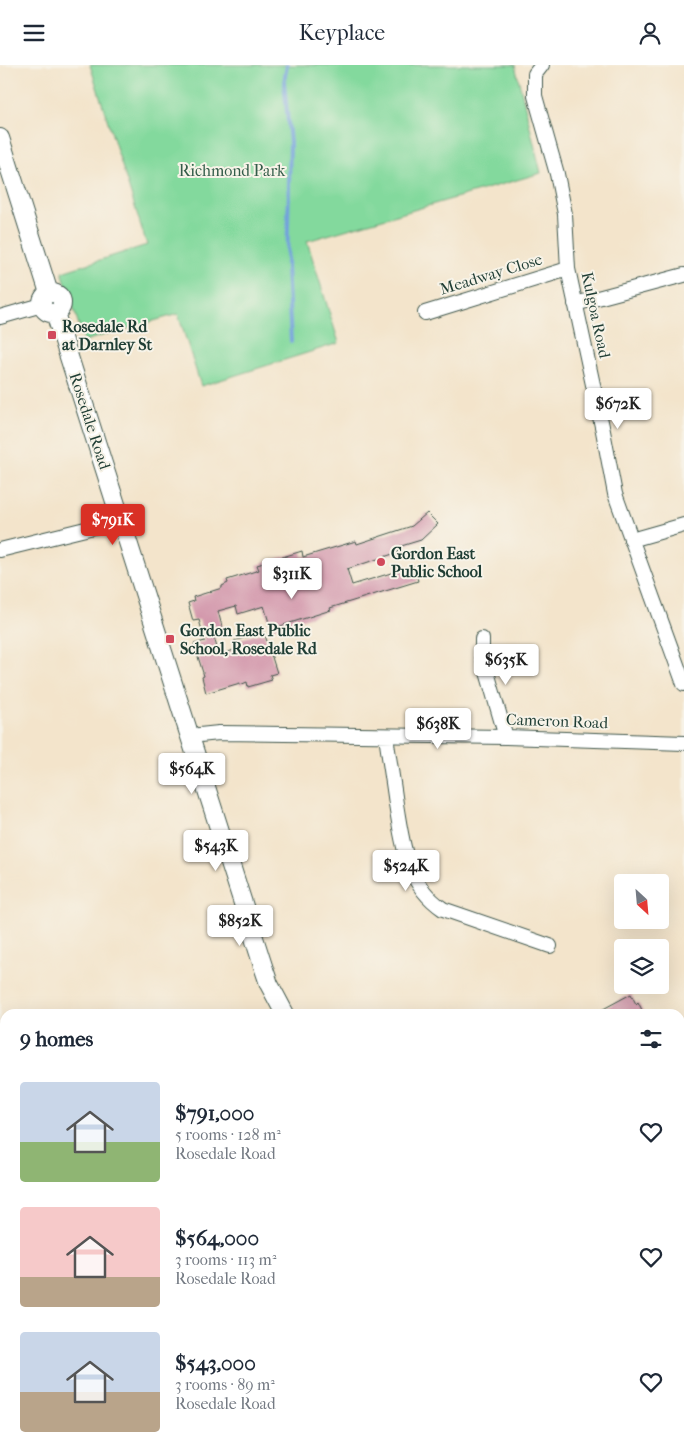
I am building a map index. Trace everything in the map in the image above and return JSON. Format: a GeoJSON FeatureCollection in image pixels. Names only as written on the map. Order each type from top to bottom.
{"type":"FeatureCollection","features":[{"type":"Feature","properties":{"kind":"street","name":"Kulgoa Road"},"geometry":{"type":"LineString","coordinates":[[542,65],[535,74],[535,97],[558,175],[565,214],[568,269],[615,494],[684,684]]}},
{"type":"Feature","properties":{"kind":"street","name":"Rosedale Road"},"geometry":{"type":"LineString","coordinates":[[0,138],[48,304],[122,520],[263,966],[269,984],[282,1009]]}},
{"type":"Feature","properties":{"kind":"street","name":"Meadway Close"},"geometry":{"type":"LineString","coordinates":[[425,313],[568,269]]}},
{"type":"Feature","properties":{"kind":"street"},"geometry":{"type":"LineString","coordinates":[[575,304],[684,275]]}},
{"type":"Feature","properties":{"kind":"street"},"geometry":{"type":"LineString","coordinates":[[0,317],[48,304]]}},
{"type":"Feature","properties":{"kind":"street"},"geometry":{"type":"LineString","coordinates":[[0,550],[122,520]]}},
{"type":"Feature","properties":{"kind":"street"},"geometry":{"type":"LineString","coordinates":[[631,540],[684,525]]}},
{"type":"Feature","properties":{"kind":"street"},"geometry":{"type":"LineString","coordinates":[[482,639],[482,655],[506,737]]}},
{"type":"Feature","properties":{"kind":"street","name":"Cameron Road"},"geometry":{"type":"LineString","coordinates":[[190,736],[219,733],[506,737],[684,743]]}},
{"type":"Feature","properties":{"kind":"street"},"geometry":{"type":"LineString","coordinates":[[386,736],[404,851],[422,890],[431,901],[443,909],[550,946]]}},
{"type":"Feature","properties":{"kind":"green space","name":"Richmond Park"},"geometry":{"type":"Polygon","coordinates":[[[90,65],[515,65],[541,173],[307,241],[339,343],[201,386],[178,314],[84,341],[62,272],[147,245],[90,65]]]}},
{"type":"Feature","properties":{"kind":"building"},"geometry":{"type":"Polygon","coordinates":[[[427,513],[438,524],[421,540],[398,547],[399,552],[347,569],[352,585],[414,566],[418,581],[330,608],[331,610],[271,629],[264,606],[238,614],[236,606],[218,611],[224,634],[214,637],[219,655],[237,649],[234,641],[264,632],[277,673],[270,675],[272,680],[248,687],[247,682],[240,685],[240,683],[206,693],[202,677],[204,676],[194,644],[205,641],[199,620],[193,621],[188,603],[194,601],[193,597],[222,588],[222,586],[228,583],[227,580],[259,570],[257,565],[302,551],[303,557],[356,541],[357,544],[412,526],[427,513]]]}},
{"type":"Feature","properties":{"kind":"building"},"geometry":{"type":"Polygon","coordinates":[[[631,994],[636,1004],[638,1002],[642,1009],[603,1009],[631,994]]]}},
{"type":"Feature","properties":{"kind":"waterway"},"geometry":{"type":"LineString","coordinates":[[287,65],[284,82],[290,143],[287,267],[291,341]]}},
{"type":"Feature","properties":{"kind":"place","name":"Rosedale Rd at Darnley St"},"geometry":{"type":"Point","coordinates":[52,335]}},
{"type":"Feature","properties":{"kind":"place","name":"Gordon East Public School"},"geometry":{"type":"Point","coordinates":[381,562]}},
{"type":"Feature","properties":{"kind":"place","name":"Gordon East Public School, Rosedale Rd"},"geometry":{"type":"Point","coordinates":[170,639]}}]}
